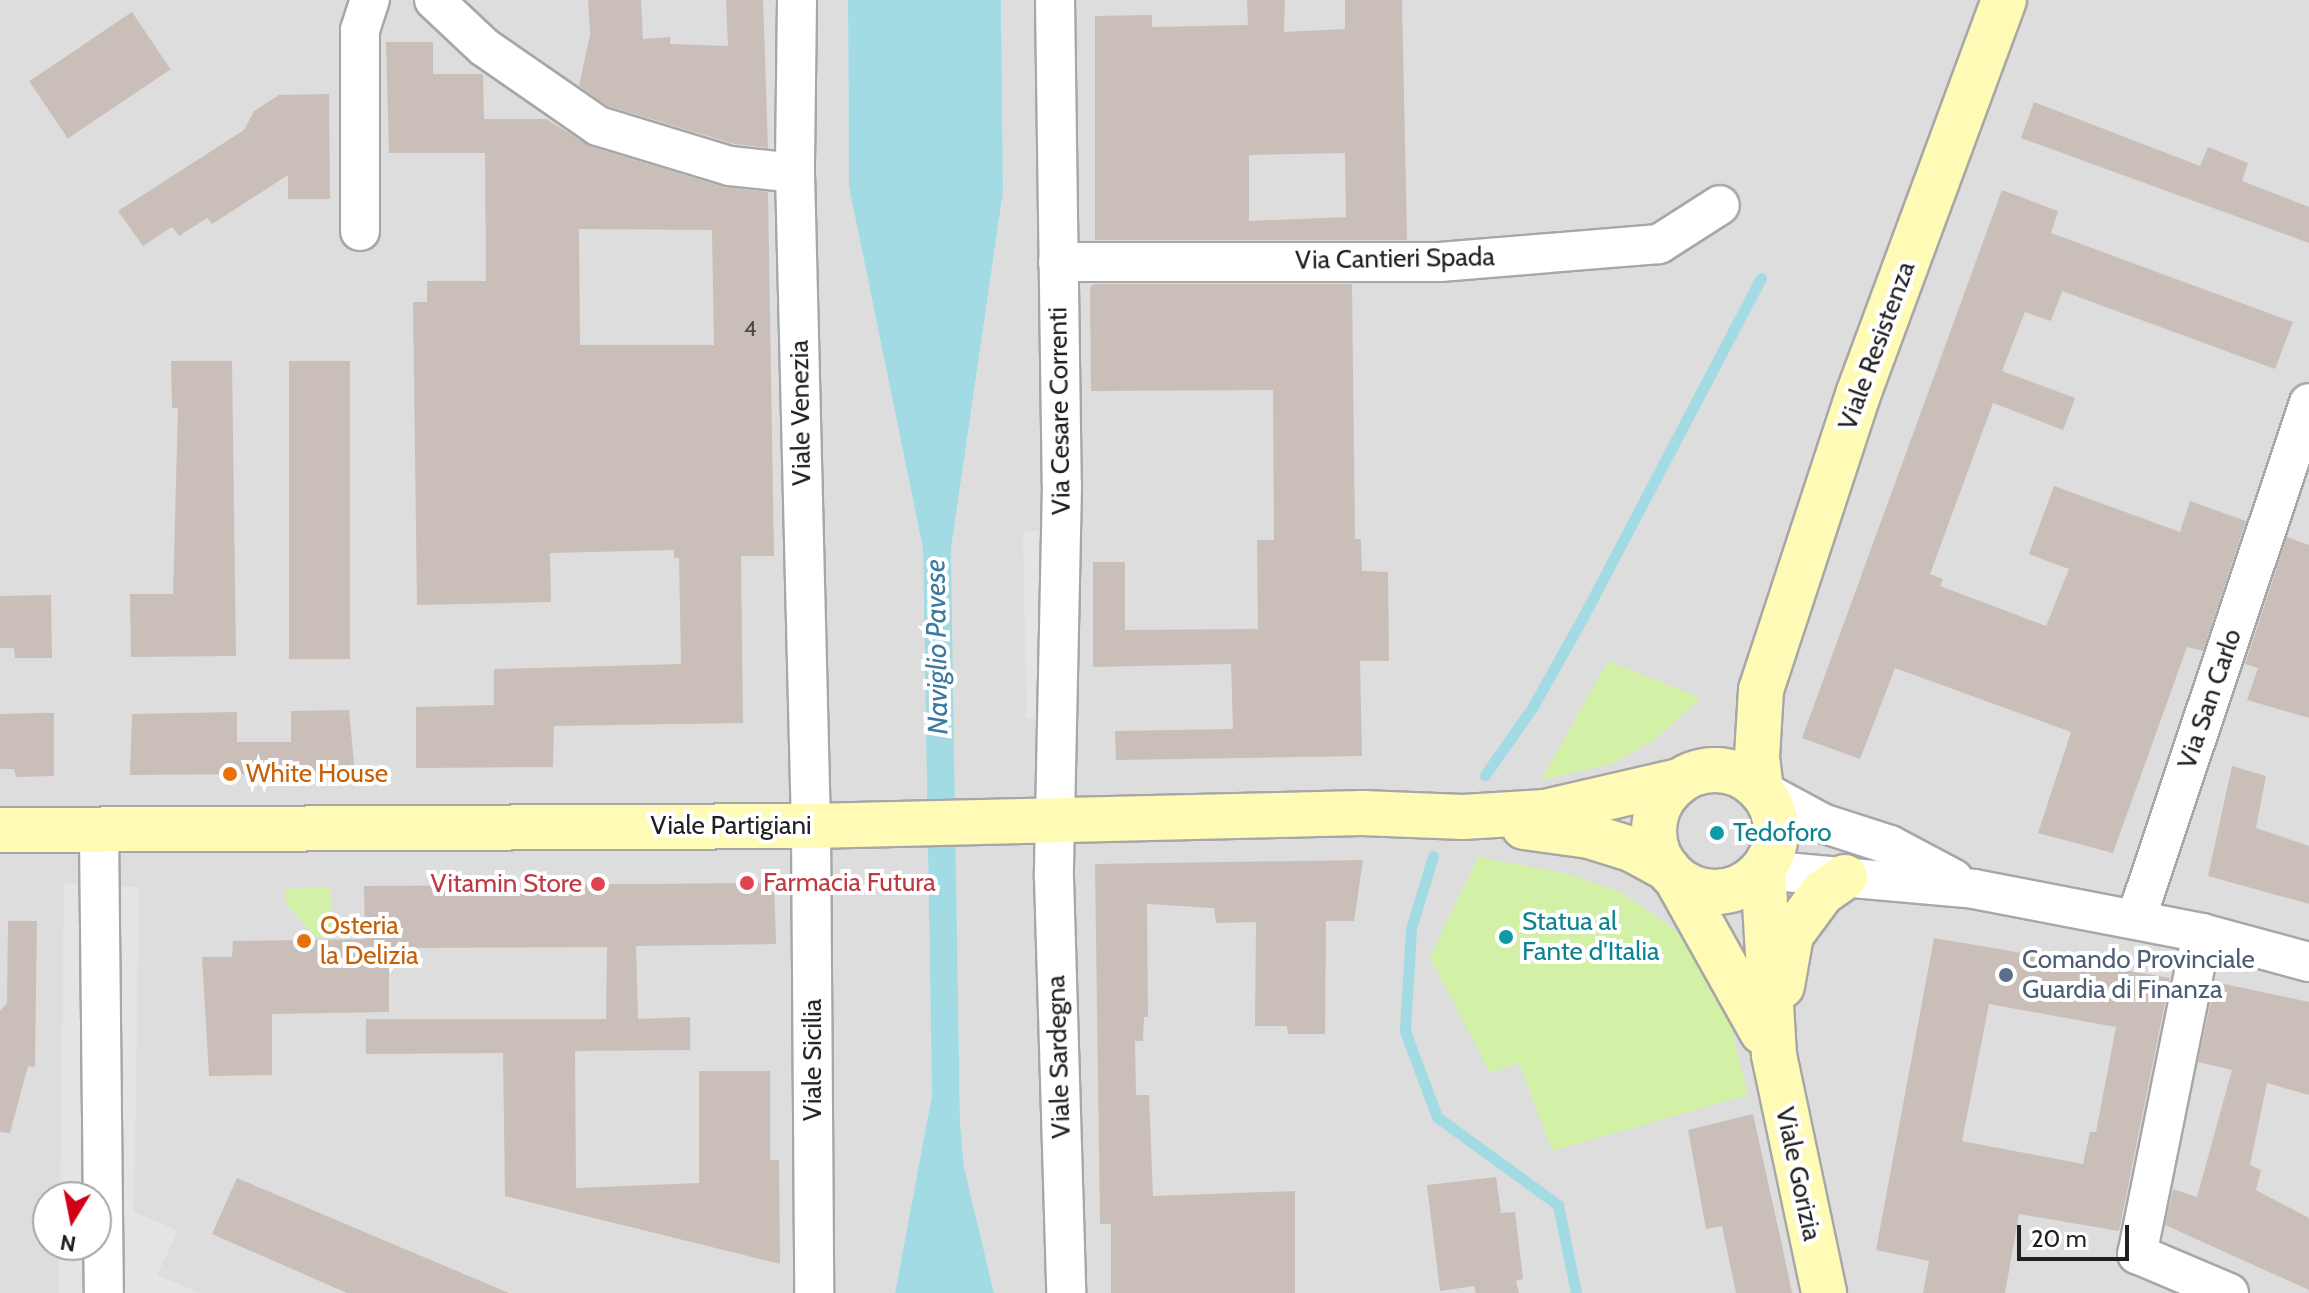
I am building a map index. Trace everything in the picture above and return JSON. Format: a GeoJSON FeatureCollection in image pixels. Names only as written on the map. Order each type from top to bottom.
{"type":"FeatureCollection","features":[{"type":"Feature","properties":{"kind":"main road","name":"Viale Resistenza"},"geometry":{"type":"LineString","coordinates":[[1761,790],[1760,695],[1859,392],[2004,0]]}},
{"type":"Feature","properties":{"kind":"main road","name":"Viale Resistenza"},"geometry":{"type":"LineString","coordinates":[[1683,779],[1721,746],[1760,695]]}},
{"type":"Feature","properties":{"kind":"main road"},"geometry":{"type":"LineString","coordinates":[[1727,770],[1761,790],[1777,827],[1773,853],[1763,870],[1743,885],[1714,892],[1672,874],[1655,844],[1654,824],[1660,804],[1683,779],[1727,770]]}},
{"type":"Feature","properties":{"kind":"main road","name":"Viale Partigiani"},"geometry":{"type":"LineString","coordinates":[[0,830],[826,826],[1362,813],[1463,817],[1545,812],[1683,779]]}},
{"type":"Feature","properties":{"kind":"main road","name":"Viale Partigiani"},"geometry":{"type":"LineString","coordinates":[[1463,817],[1589,836],[1631,849],[1672,874]]}},
{"type":"Feature","properties":{"kind":"main road","name":"Viale Gorizia"},"geometry":{"type":"LineString","coordinates":[[1763,870],[1774,1055],[1824,1293]]}},
{"type":"Feature","properties":{"kind":"main road","name":"Viale Gorizia"},"geometry":{"type":"LineString","coordinates":[[1672,874],[1774,1055]]}},
{"type":"Feature","properties":{"kind":"main road","name":"Viale Gorizia"},"geometry":{"type":"LineString","coordinates":[[1774,1055],[1791,935],[1822,893],[1845,877]]}},
{"type":"Feature","properties":{"kind":"street"},"geometry":{"type":"LineString","coordinates":[[360,231],[360,30],[370,0]]}},
{"type":"Feature","properties":{"kind":"street"},"geometry":{"type":"LineString","coordinates":[[434,0],[484,47],[598,126],[730,166],[795,173]]}},
{"type":"Feature","properties":{"kind":"street","name":"Viale Venezia"},"geometry":{"type":"LineString","coordinates":[[797,0],[795,173],[826,826]]}},
{"type":"Feature","properties":{"kind":"street","name":"Via Cesare Correnti"},"geometry":{"type":"LineString","coordinates":[[1055,0],[1062,485],[1055,821]]}},
{"type":"Feature","properties":{"kind":"street","name":"Via Cantieri Spada"},"geometry":{"type":"LineString","coordinates":[[1058,262],[1440,262],[1659,244],[1720,205]]}},
{"type":"Feature","properties":{"kind":"street","name":"Via San Carlo"},"geometry":{"type":"LineString","coordinates":[[2136,919],[2309,403]]}},
{"type":"Feature","properties":{"kind":"street"},"geometry":{"type":"LineString","coordinates":[[1761,790],[1822,823],[1890,845],[1974,889]]}},
{"type":"Feature","properties":{"kind":"street","name":"Viale Sardegna"},"geometry":{"type":"LineString","coordinates":[[1055,821],[1066,1293]]}},
{"type":"Feature","properties":{"kind":"street","name":"Viale Sicilia"},"geometry":{"type":"LineString","coordinates":[[814,1293],[826,826]]}},
{"type":"Feature","properties":{"kind":"street"},"geometry":{"type":"LineString","coordinates":[[99,831],[104,1293]]}},
{"type":"Feature","properties":{"kind":"street"},"geometry":{"type":"LineString","coordinates":[[1763,870],[1974,889],[2202,933],[2309,962]]}},
{"type":"Feature","properties":{"kind":"street"},"geometry":{"type":"LineString","coordinates":[[2202,933],[2137,1254],[2229,1293]]}},
{"type":"Feature","properties":{"kind":"shaded area"},"geometry":{"type":"Polygon","coordinates":[[[0,0],[848,0],[849,187],[923,549],[932,1095],[895,1293],[0,1293],[0,0]]]}},
{"type":"Feature","properties":{"kind":"shaded area"},"geometry":{"type":"Polygon","coordinates":[[[1001,0],[2309,0],[2309,1293],[994,1293],[964,1167],[960,1123],[951,549],[1003,192],[1001,0]]]}},
{"type":"Feature","properties":{"kind":"shaded area"},"geometry":{"type":"Polygon","coordinates":[[[1023,531],[1045,531],[1048,718],[1026,718],[1023,531]]]}},
{"type":"Feature","properties":{"kind":"shaded area"},"geometry":{"type":"Polygon","coordinates":[[[64,883],[139,887],[134,1212],[178,1231],[157,1275],[200,1293],[58,1293],[59,1261],[112,1261],[112,1181],[60,1181],[64,883]]]}},
{"type":"Feature","properties":{"kind":"green space"},"geometry":{"type":"Polygon","coordinates":[[[1608,661],[1701,698],[1653,741],[1609,765],[1541,780],[1608,661]]]}},
{"type":"Feature","properties":{"kind":"green space"},"geometry":{"type":"Polygon","coordinates":[[[1478,857],[1569,874],[1620,892],[1673,928],[1698,958],[1727,1011],[1748,1095],[1552,1151],[1519,1063],[1490,1073],[1430,957],[1478,857]]]}},
{"type":"Feature","properties":{"kind":"green space"},"geometry":{"type":"Polygon","coordinates":[[[330,887],[333,937],[316,937],[286,904],[286,889],[330,887]]]}},
{"type":"Feature","properties":{"kind":"water","name":"Naviglio Pavese"},"geometry":{"type":"Polygon","coordinates":[[[848,0],[1001,0],[1003,192],[951,549],[960,1123],[964,1167],[994,1293],[895,1293],[932,1095],[923,549],[849,187],[848,0]]]}},
{"type":"Feature","properties":{"kind":"building"},"geometry":{"type":"Polygon","coordinates":[[[588,0],[641,0],[643,39],[670,37],[670,44],[728,46],[726,0],[763,0],[768,148],[734,144],[608,106],[579,86],[590,35],[588,0]]]}},
{"type":"Feature","properties":{"kind":"building"},"geometry":{"type":"Polygon","coordinates":[[[1247,0],[1285,0],[1284,32],[1345,29],[1345,0],[1402,0],[1407,240],[1095,240],[1095,16],[1152,15],[1152,27],[1248,25],[1247,0]],[[1345,153],[1249,155],[1249,221],[1346,217],[1345,153]]]}},
{"type":"Feature","properties":{"kind":"building"},"geometry":{"type":"Polygon","coordinates":[[[132,12],[171,69],[68,139],[29,81],[132,12]]]}},
{"type":"Feature","properties":{"kind":"building"},"geometry":{"type":"Polygon","coordinates":[[[386,42],[433,42],[433,74],[483,74],[484,119],[546,119],[592,147],[724,187],[768,192],[774,556],[741,556],[743,723],[554,726],[553,767],[416,768],[416,707],[494,705],[494,669],[681,664],[679,558],[674,558],[674,550],[550,553],[551,602],[417,605],[413,302],[427,302],[427,281],[486,281],[485,153],[389,153],[386,42]],[[579,229],[580,345],[714,345],[712,230],[579,229]]]}},
{"type":"Feature","properties":{"kind":"building"},"geometry":{"type":"Polygon","coordinates":[[[329,94],[330,199],[288,199],[288,175],[212,224],[207,218],[179,236],[172,227],[143,246],[118,211],[244,130],[254,111],[279,95],[329,94]]]}},
{"type":"Feature","properties":{"kind":"building"},"geometry":{"type":"Polygon","coordinates":[[[2034,102],[2200,166],[2208,147],[2248,163],[2242,181],[2309,207],[2309,243],[2021,138],[2034,102]]]}},
{"type":"Feature","properties":{"kind":"building"},"geometry":{"type":"Polygon","coordinates":[[[2002,190],[2058,211],[2051,233],[2293,322],[2275,369],[2062,291],[2051,321],[2025,312],[2002,371],[2075,398],[2063,430],[1993,403],[1930,574],[1943,579],[1940,586],[2046,626],[2069,569],[2029,554],[2054,486],[2180,532],[2190,501],[2246,521],[2203,651],[2187,647],[2113,853],[2038,833],[2071,732],[1895,668],[1860,759],[1802,738],[2002,190]]]}},
{"type":"Feature","properties":{"kind":"building"},"geometry":{"type":"Polygon","coordinates":[[[1094,284],[1352,284],[1355,539],[1361,539],[1362,571],[1388,572],[1389,661],[1360,661],[1362,756],[1116,760],[1115,731],[1233,729],[1231,664],[1093,667],[1093,562],[1125,562],[1125,630],[1258,629],[1257,540],[1274,540],[1273,390],[1091,391],[1090,287],[1094,284]]]}},
{"type":"Feature","properties":{"kind":"building"},"geometry":{"type":"Polygon","coordinates":[[[171,361],[232,361],[236,656],[131,657],[130,594],[173,594],[178,408],[172,408],[171,361]]]}},
{"type":"Feature","properties":{"kind":"building"},"geometry":{"type":"Polygon","coordinates":[[[289,361],[350,361],[350,659],[289,659],[289,361]]]}},
{"type":"Feature","properties":{"kind":"building"},"geometry":{"type":"Polygon","coordinates":[[[2287,537],[2309,545],[2309,718],[2247,700],[2258,668],[2245,664],[2287,537]]]}},
{"type":"Feature","properties":{"kind":"building"},"geometry":{"type":"Polygon","coordinates":[[[51,595],[52,658],[15,658],[14,648],[0,648],[0,596],[51,595]]]}},
{"type":"Feature","properties":{"kind":"building"},"geometry":{"type":"Polygon","coordinates":[[[349,710],[355,773],[130,775],[132,714],[237,712],[237,742],[291,742],[291,711],[349,710]]]}},
{"type":"Feature","properties":{"kind":"building"},"geometry":{"type":"Polygon","coordinates":[[[54,713],[54,776],[16,777],[14,769],[0,769],[0,714],[54,713]]]}},
{"type":"Feature","properties":{"kind":"building"},"geometry":{"type":"Polygon","coordinates":[[[2232,766],[2266,776],[2256,828],[2309,846],[2309,904],[2208,876],[2232,766]]]}},
{"type":"Feature","properties":{"kind":"building"},"geometry":{"type":"Polygon","coordinates":[[[1363,860],[1354,921],[1326,921],[1325,1034],[1288,1034],[1287,1026],[1255,1026],[1256,922],[1216,923],[1214,908],[1147,904],[1148,1017],[1144,1017],[1143,1041],[1135,1041],[1136,1095],[1149,1095],[1153,1196],[1295,1191],[1295,1293],[1111,1293],[1111,1224],[1100,1224],[1095,864],[1363,860]]]}},
{"type":"Feature","properties":{"kind":"building"},"geometry":{"type":"Polygon","coordinates":[[[774,883],[776,944],[636,946],[638,1019],[690,1017],[690,1050],[575,1051],[576,1188],[699,1183],[699,1071],[770,1071],[770,1160],[779,1160],[780,1264],[505,1196],[503,1053],[366,1054],[366,1019],[606,1019],[607,947],[389,948],[389,1012],[272,1014],[272,1075],[209,1076],[202,957],[232,957],[233,941],[365,939],[364,886],[774,883]]]}},
{"type":"Feature","properties":{"kind":"building"},"geometry":{"type":"Polygon","coordinates":[[[8,921],[37,921],[35,1067],[28,1066],[10,1133],[0,1132],[0,1011],[7,1003],[8,921]]]}},
{"type":"Feature","properties":{"kind":"building"},"geometry":{"type":"Polygon","coordinates":[[[1934,938],[2170,978],[2119,1231],[2019,1214],[2005,1293],[1923,1293],[1929,1261],[1876,1250],[1934,938]],[[1989,1004],[1962,1141],[2083,1164],[2090,1132],[2096,1132],[2116,1027],[1989,1004]]]}},
{"type":"Feature","properties":{"kind":"building"},"geometry":{"type":"Polygon","coordinates":[[[2215,982],[2309,1002],[2309,1095],[2267,1083],[2250,1165],[2261,1170],[2256,1190],[2309,1218],[2309,1290],[2165,1225],[2173,1189],[2197,1197],[2232,1070],[2198,1062],[2215,982]]]}},
{"type":"Feature","properties":{"kind":"building"},"geometry":{"type":"Polygon","coordinates":[[[1753,1114],[1792,1293],[1736,1293],[1722,1226],[1706,1229],[1688,1130],[1753,1114]]]}},
{"type":"Feature","properties":{"kind":"building"},"geometry":{"type":"Polygon","coordinates":[[[1496,1177],[1501,1213],[1515,1212],[1523,1279],[1516,1281],[1519,1293],[1476,1293],[1474,1286],[1440,1291],[1427,1185],[1496,1177]]]}},
{"type":"Feature","properties":{"kind":"building"},"geometry":{"type":"Polygon","coordinates":[[[237,1178],[509,1293],[347,1293],[212,1234],[237,1178]]]}},
{"type":"Feature","properties":{"kind":"waterway"},"geometry":{"type":"LineString","coordinates":[[1485,775],[1532,708],[1583,617],[1761,278]]}},
{"type":"Feature","properties":{"kind":"waterway"},"geometry":{"type":"LineString","coordinates":[[1433,856],[1411,929],[1405,1031],[1437,1117],[1558,1205],[1576,1293]]}},
{"type":"Feature","properties":{"kind":"place","name":"White House"},"geometry":{"type":"Point","coordinates":[230,774]}},
{"type":"Feature","properties":{"kind":"place","name":"Tedoforo"},"geometry":{"type":"Point","coordinates":[1717,833]}},
{"type":"Feature","properties":{"kind":"place","name":"Farmacia Futura"},"geometry":{"type":"Point","coordinates":[747,883]}},
{"type":"Feature","properties":{"kind":"place","name":"Vitamin Store"},"geometry":{"type":"Point","coordinates":[598,884]}},
{"type":"Feature","properties":{"kind":"place","name":"Statua al Fante d'Italia"},"geometry":{"type":"Point","coordinates":[1506,937]}},
{"type":"Feature","properties":{"kind":"place","name":"Osteria la Delizia"},"geometry":{"type":"Point","coordinates":[304,941]}},
{"type":"Feature","properties":{"kind":"place","name":"Comando Provinciale Guardia di Finanza"},"geometry":{"type":"Point","coordinates":[2006,975]}}]}
